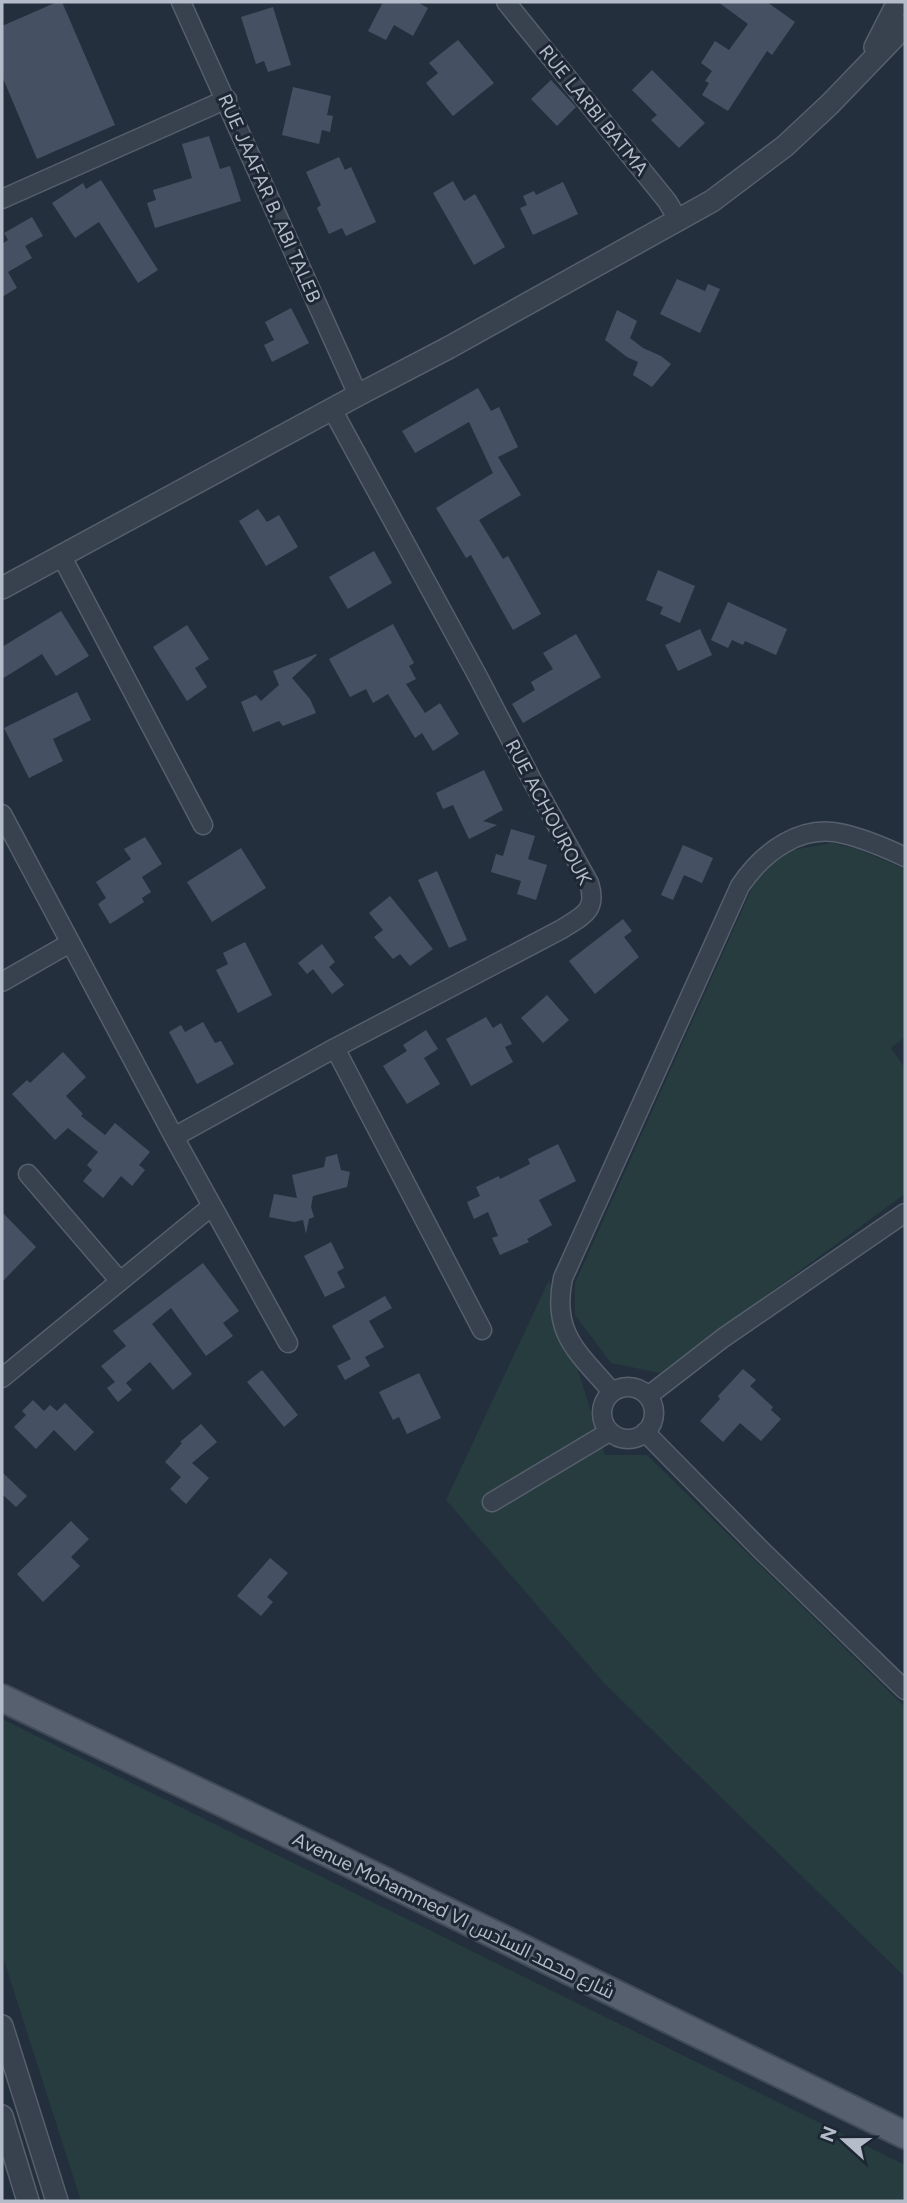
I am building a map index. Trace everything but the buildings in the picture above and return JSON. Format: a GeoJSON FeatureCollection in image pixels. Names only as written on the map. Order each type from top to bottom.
{"type":"FeatureCollection","features":[{"type":"Feature","properties":{"kind":"main road","name":"Avenue Mohammed VI شارع محمد السادس"},"geometry":{"type":"LineString","coordinates":[[2,1698],[905,2135]]}},
{"type":"Feature","properties":{"kind":"street","name":"RUE JAAFAR B. ABI TALEB"},"geometry":{"type":"LineString","coordinates":[[181,2],[227,99],[358,395]]}},
{"type":"Feature","properties":{"kind":"street","name":"RUE LARBI BATMA"},"geometry":{"type":"LineString","coordinates":[[506,2],[667,201],[680,221]]}},
{"type":"Feature","properties":{"kind":"street"},"geometry":{"type":"LineString","coordinates":[[866,65],[898,2]]}},
{"type":"Feature","properties":{"kind":"street"},"geometry":{"type":"LineString","coordinates":[[2,588],[680,221],[762,166],[830,104],[905,26]]}},
{"type":"Feature","properties":{"kind":"street"},"geometry":{"type":"LineString","coordinates":[[2,199],[227,99]]}},
{"type":"Feature","properties":{"kind":"street","name":"RUE ACHOUROUK"},"geometry":{"type":"LineString","coordinates":[[174,1137],[335,1048],[562,929],[588,912],[593,896],[589,883],[332,409]]}},
{"type":"Feature","properties":{"kind":"street"},"geometry":{"type":"LineString","coordinates":[[62,557],[203,825]]}},
{"type":"Feature","properties":{"kind":"street"},"geometry":{"type":"LineString","coordinates":[[2,814],[174,1137],[288,1343]]}},
{"type":"Feature","properties":{"kind":"street"},"geometry":{"type":"LineString","coordinates":[[611,1392],[571,1344],[562,1327],[560,1295],[564,1278],[740,886],[750,871],[771,850],[799,836],[817,832],[845,834],[905,856]]}},
{"type":"Feature","properties":{"kind":"street"},"geometry":{"type":"LineString","coordinates":[[2,982],[70,943]]}},
{"type":"Feature","properties":{"kind":"street"},"geometry":{"type":"LineString","coordinates":[[335,1048],[482,1330]]}},
{"type":"Feature","properties":{"kind":"street"},"geometry":{"type":"LineString","coordinates":[[28,1174],[119,1280]]}},
{"type":"Feature","properties":{"kind":"street"},"geometry":{"type":"LineString","coordinates":[[2,1378],[212,1206]]}},
{"type":"Feature","properties":{"kind":"street"},"geometry":{"type":"LineString","coordinates":[[648,1396],[723,1338],[903,1219]]}},
{"type":"Feature","properties":{"kind":"street"},"geometry":{"type":"LineString","coordinates":[[632,1387],[648,1396],[654,1416],[645,1432],[624,1439],[609,1432],[602,1417],[602,1408],[611,1392],[632,1387]]}},
{"type":"Feature","properties":{"kind":"street"},"geometry":{"type":"LineString","coordinates":[[492,1502],[609,1432]]}},
{"type":"Feature","properties":{"kind":"street"},"geometry":{"type":"LineString","coordinates":[[645,1432],[905,1690]]}},
{"type":"Feature","properties":{"kind":"street"},"geometry":{"type":"LineString","coordinates":[[2,2026],[57,2201]]}},
{"type":"Feature","properties":{"kind":"street"},"geometry":{"type":"LineString","coordinates":[[2,2116],[28,2201]]}},
{"type":"Feature","properties":{"kind":"green space"},"geometry":{"type":"Polygon","coordinates":[[[832,843],[857,849],[905,869],[905,1037],[891,1048],[905,1068],[905,1194],[660,1373],[611,1363],[575,1315],[575,1283],[761,868],[787,851],[832,843]]]}},
{"type":"Feature","properties":{"kind":"green space"},"geometry":{"type":"Polygon","coordinates":[[[549,1280],[605,1455],[647,1455],[905,1707],[905,1977],[604,1683],[446,1500],[549,1280]]]}},
{"type":"Feature","properties":{"kind":"green space"},"geometry":{"type":"Polygon","coordinates":[[[2,1719],[905,2165],[905,2201],[81,2201],[2,1954],[2,1719]]]}}]}
